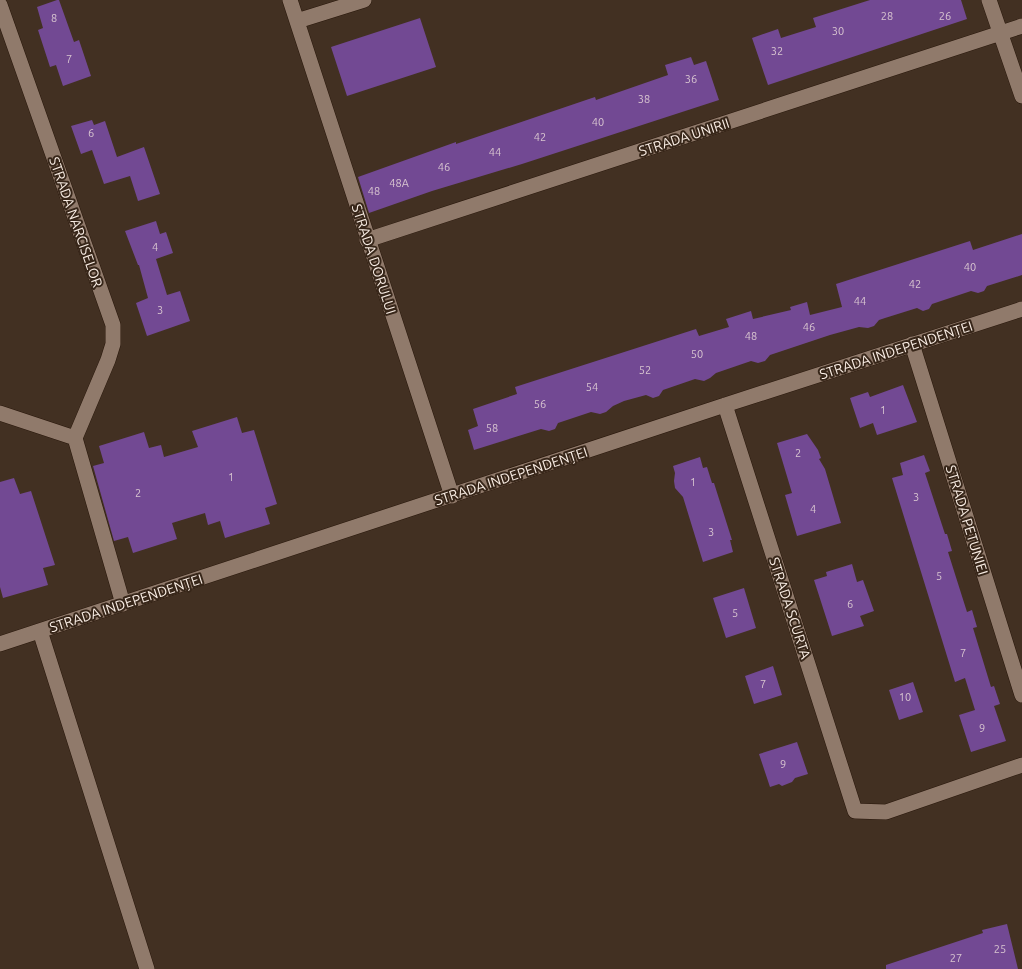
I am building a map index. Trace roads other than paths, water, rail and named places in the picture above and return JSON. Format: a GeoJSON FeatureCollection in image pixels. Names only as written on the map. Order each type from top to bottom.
{"type":"FeatureCollection","features":[{"type":"Feature","properties":{"kind":"street","name":"STRADA DORULUI"},"geometry":{"type":"LineString","coordinates":[[290,0],[452,496]]}},
{"type":"Feature","properties":{"kind":"street"},"geometry":{"type":"LineString","coordinates":[[297,21],[364,0]]}},
{"type":"Feature","properties":{"kind":"street"},"geometry":{"type":"LineString","coordinates":[[989,0],[1022,96]]}},
{"type":"Feature","properties":{"kind":"street","name":"STRADA NARCISELOR"},"geometry":{"type":"LineString","coordinates":[[0,5],[113,325],[113,344],[108,360],[75,438]]}},
{"type":"Feature","properties":{"kind":"street","name":"STRADA UNIRII"},"geometry":{"type":"LineString","coordinates":[[367,240],[1022,26]]}},
{"type":"Feature","properties":{"kind":"street","name":"STRADA INDEPENDENȚEI"},"geometry":{"type":"LineString","coordinates":[[0,644],[1022,309]]}},
{"type":"Feature","properties":{"kind":"street","name":"STRADA PETUNIEI"},"geometry":{"type":"LineString","coordinates":[[912,344],[1022,695]]}},
{"type":"Feature","properties":{"kind":"street","name":"STRADA SCURTA"},"geometry":{"type":"LineString","coordinates":[[725,405],[854,811],[886,812],[1022,765]]}},
{"type":"Feature","properties":{"kind":"street"},"geometry":{"type":"LineString","coordinates":[[0,414],[75,438],[123,604]]}},
{"type":"Feature","properties":{"kind":"street"},"geometry":{"type":"LineString","coordinates":[[40,631],[147,969]]}}]}
